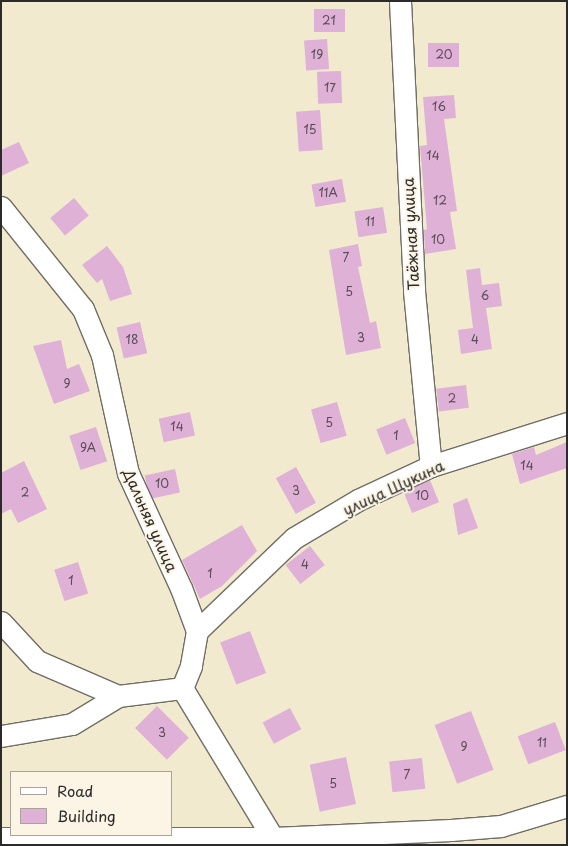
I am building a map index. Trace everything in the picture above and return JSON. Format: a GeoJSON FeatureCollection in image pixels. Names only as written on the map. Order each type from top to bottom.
{"type":"FeatureCollection","features":[{"type":"Feature","properties":{"kind":"street","name":"Таёжная улица"},"geometry":{"type":"LineString","coordinates":[[400,1],[414,292],[431,466]]}},
{"type":"Feature","properties":{"kind":"street","name":"Дальняя улица"},"geometry":{"type":"LineString","coordinates":[[1,207],[83,309],[102,355],[128,473],[181,588],[197,631]]}},
{"type":"Feature","properties":{"kind":"street","name":"улица Щукина"},"geometry":{"type":"LineString","coordinates":[[197,631],[294,538],[358,500],[431,466],[567,423]]}},
{"type":"Feature","properties":{"kind":"street"},"geometry":{"type":"LineString","coordinates":[[1,622],[37,661],[118,696]]}},
{"type":"Feature","properties":{"kind":"street"},"geometry":{"type":"LineString","coordinates":[[182,688],[191,666],[197,631]]}},
{"type":"Feature","properties":{"kind":"street"},"geometry":{"type":"LineString","coordinates":[[1,736],[72,724],[118,696],[182,688]]}},
{"type":"Feature","properties":{"kind":"street"},"geometry":{"type":"LineString","coordinates":[[182,688],[272,838]]}},
{"type":"Feature","properties":{"kind":"street"},"geometry":{"type":"LineString","coordinates":[[1,838],[272,838],[501,826],[567,806]]}},
{"type":"Feature","properties":{"kind":"building"},"geometry":{"type":"Polygon","coordinates":[[[314,9],[345,9],[345,32],[314,32],[314,9]]]}},
{"type":"Feature","properties":{"kind":"building"},"geometry":{"type":"Polygon","coordinates":[[[327,39],[329,69],[306,71],[304,41],[327,39]]]}},
{"type":"Feature","properties":{"kind":"building"},"geometry":{"type":"Polygon","coordinates":[[[428,43],[459,43],[459,67],[428,67],[428,43]]]}},
{"type":"Feature","properties":{"kind":"building"},"geometry":{"type":"Polygon","coordinates":[[[341,71],[342,103],[318,104],[317,72],[341,71]]]}},
{"type":"Feature","properties":{"kind":"building"},"geometry":{"type":"Polygon","coordinates":[[[454,95],[456,118],[444,119],[457,211],[450,212],[456,249],[425,254],[424,230],[427,229],[420,146],[427,145],[423,97],[454,95]]]}},
{"type":"Feature","properties":{"kind":"building"},"geometry":{"type":"Polygon","coordinates":[[[320,110],[323,150],[299,152],[296,112],[320,110]]]}},
{"type":"Feature","properties":{"kind":"building"},"geometry":{"type":"Polygon","coordinates":[[[19,142],[29,163],[1,176],[1,150],[19,142]]]}},
{"type":"Feature","properties":{"kind":"building"},"geometry":{"type":"Polygon","coordinates":[[[342,179],[346,202],[315,207],[311,184],[342,179]]]}},
{"type":"Feature","properties":{"kind":"building"},"geometry":{"type":"Polygon","coordinates":[[[74,198],[89,216],[65,236],[50,218],[74,198]]]}},
{"type":"Feature","properties":{"kind":"building"},"geometry":{"type":"Polygon","coordinates":[[[383,207],[387,233],[358,237],[354,212],[383,207]]]}},
{"type":"Feature","properties":{"kind":"building"},"geometry":{"type":"Polygon","coordinates":[[[358,244],[362,266],[358,267],[370,323],[376,321],[381,348],[346,355],[329,250],[358,244]]]}},
{"type":"Feature","properties":{"kind":"building"},"geometry":{"type":"Polygon","coordinates":[[[107,246],[123,267],[132,294],[110,301],[102,279],[97,283],[82,265],[107,246]]]}},
{"type":"Feature","properties":{"kind":"building"},"geometry":{"type":"Polygon","coordinates":[[[480,268],[482,285],[499,283],[502,306],[486,308],[492,349],[461,354],[458,330],[473,328],[466,270],[480,268]]]}},
{"type":"Feature","properties":{"kind":"building"},"geometry":{"type":"Polygon","coordinates":[[[140,322],[147,353],[124,359],[117,327],[140,322]]]}},
{"type":"Feature","properties":{"kind":"building"},"geometry":{"type":"Polygon","coordinates":[[[61,340],[67,369],[79,364],[90,391],[54,404],[33,346],[61,340]]]}},
{"type":"Feature","properties":{"kind":"building"},"geometry":{"type":"Polygon","coordinates":[[[466,385],[469,408],[439,411],[436,389],[466,385]]]}},
{"type":"Feature","properties":{"kind":"building"},"geometry":{"type":"Polygon","coordinates":[[[337,402],[347,436],[321,443],[311,409],[337,402]]]}},
{"type":"Feature","properties":{"kind":"building"},"geometry":{"type":"Polygon","coordinates":[[[190,412],[195,435],[164,442],[159,419],[190,412]]]}},
{"type":"Feature","properties":{"kind":"building"},"geometry":{"type":"Polygon","coordinates":[[[405,418],[415,443],[386,455],[376,430],[405,418]]]}},
{"type":"Feature","properties":{"kind":"building"},"geometry":{"type":"Polygon","coordinates":[[[96,427],[107,461],[80,470],[69,436],[96,427]]]}},
{"type":"Feature","properties":{"kind":"building"},"geometry":{"type":"Polygon","coordinates":[[[567,442],[567,468],[520,484],[512,454],[534,447],[536,455],[567,442]]]}},
{"type":"Feature","properties":{"kind":"building"},"geometry":{"type":"Polygon","coordinates":[[[24,461],[47,509],[18,523],[11,509],[1,514],[1,473],[24,461]]]}},
{"type":"Feature","properties":{"kind":"building"},"geometry":{"type":"Polygon","coordinates":[[[296,467],[316,503],[296,514],[276,478],[296,467]]]}},
{"type":"Feature","properties":{"kind":"building"},"geometry":{"type":"Polygon","coordinates":[[[175,469],[180,492],[150,499],[145,475],[175,469]]]}},
{"type":"Feature","properties":{"kind":"building"},"geometry":{"type":"Polygon","coordinates":[[[430,480],[439,502],[412,513],[403,491],[430,480]]]}},
{"type":"Feature","properties":{"kind":"building"},"geometry":{"type":"Polygon","coordinates":[[[467,498],[478,528],[458,535],[453,504],[467,498]]]}},
{"type":"Feature","properties":{"kind":"building"},"geometry":{"type":"Polygon","coordinates":[[[242,525],[257,551],[222,586],[200,599],[182,560],[242,525]]]}},
{"type":"Feature","properties":{"kind":"building"},"geometry":{"type":"Polygon","coordinates":[[[310,546],[325,565],[300,584],[286,565],[310,546]]]}},
{"type":"Feature","properties":{"kind":"building"},"geometry":{"type":"Polygon","coordinates":[[[78,562],[88,593],[64,601],[54,570],[78,562]]]}},
{"type":"Feature","properties":{"kind":"building"},"geometry":{"type":"Polygon","coordinates":[[[250,631],[266,673],[236,684],[220,642],[250,631]]]}},
{"type":"Feature","properties":{"kind":"building"},"geometry":{"type":"Polygon","coordinates":[[[157,706],[189,738],[167,760],[135,728],[157,706]]]}},
{"type":"Feature","properties":{"kind":"building"},"geometry":{"type":"Polygon","coordinates":[[[290,708],[301,729],[274,744],[263,723],[290,708]]]}},
{"type":"Feature","properties":{"kind":"building"},"geometry":{"type":"Polygon","coordinates":[[[471,711],[494,770],[457,784],[435,725],[471,711]]]}},
{"type":"Feature","properties":{"kind":"building"},"geometry":{"type":"Polygon","coordinates":[[[555,722],[566,750],[528,764],[518,736],[555,722]]]}},
{"type":"Feature","properties":{"kind":"building"},"geometry":{"type":"Polygon","coordinates":[[[346,757],[356,804],[320,812],[310,765],[346,757]]]}},
{"type":"Feature","properties":{"kind":"building"},"geometry":{"type":"Polygon","coordinates":[[[422,758],[425,789],[392,792],[389,761],[422,758]]]}}]}
